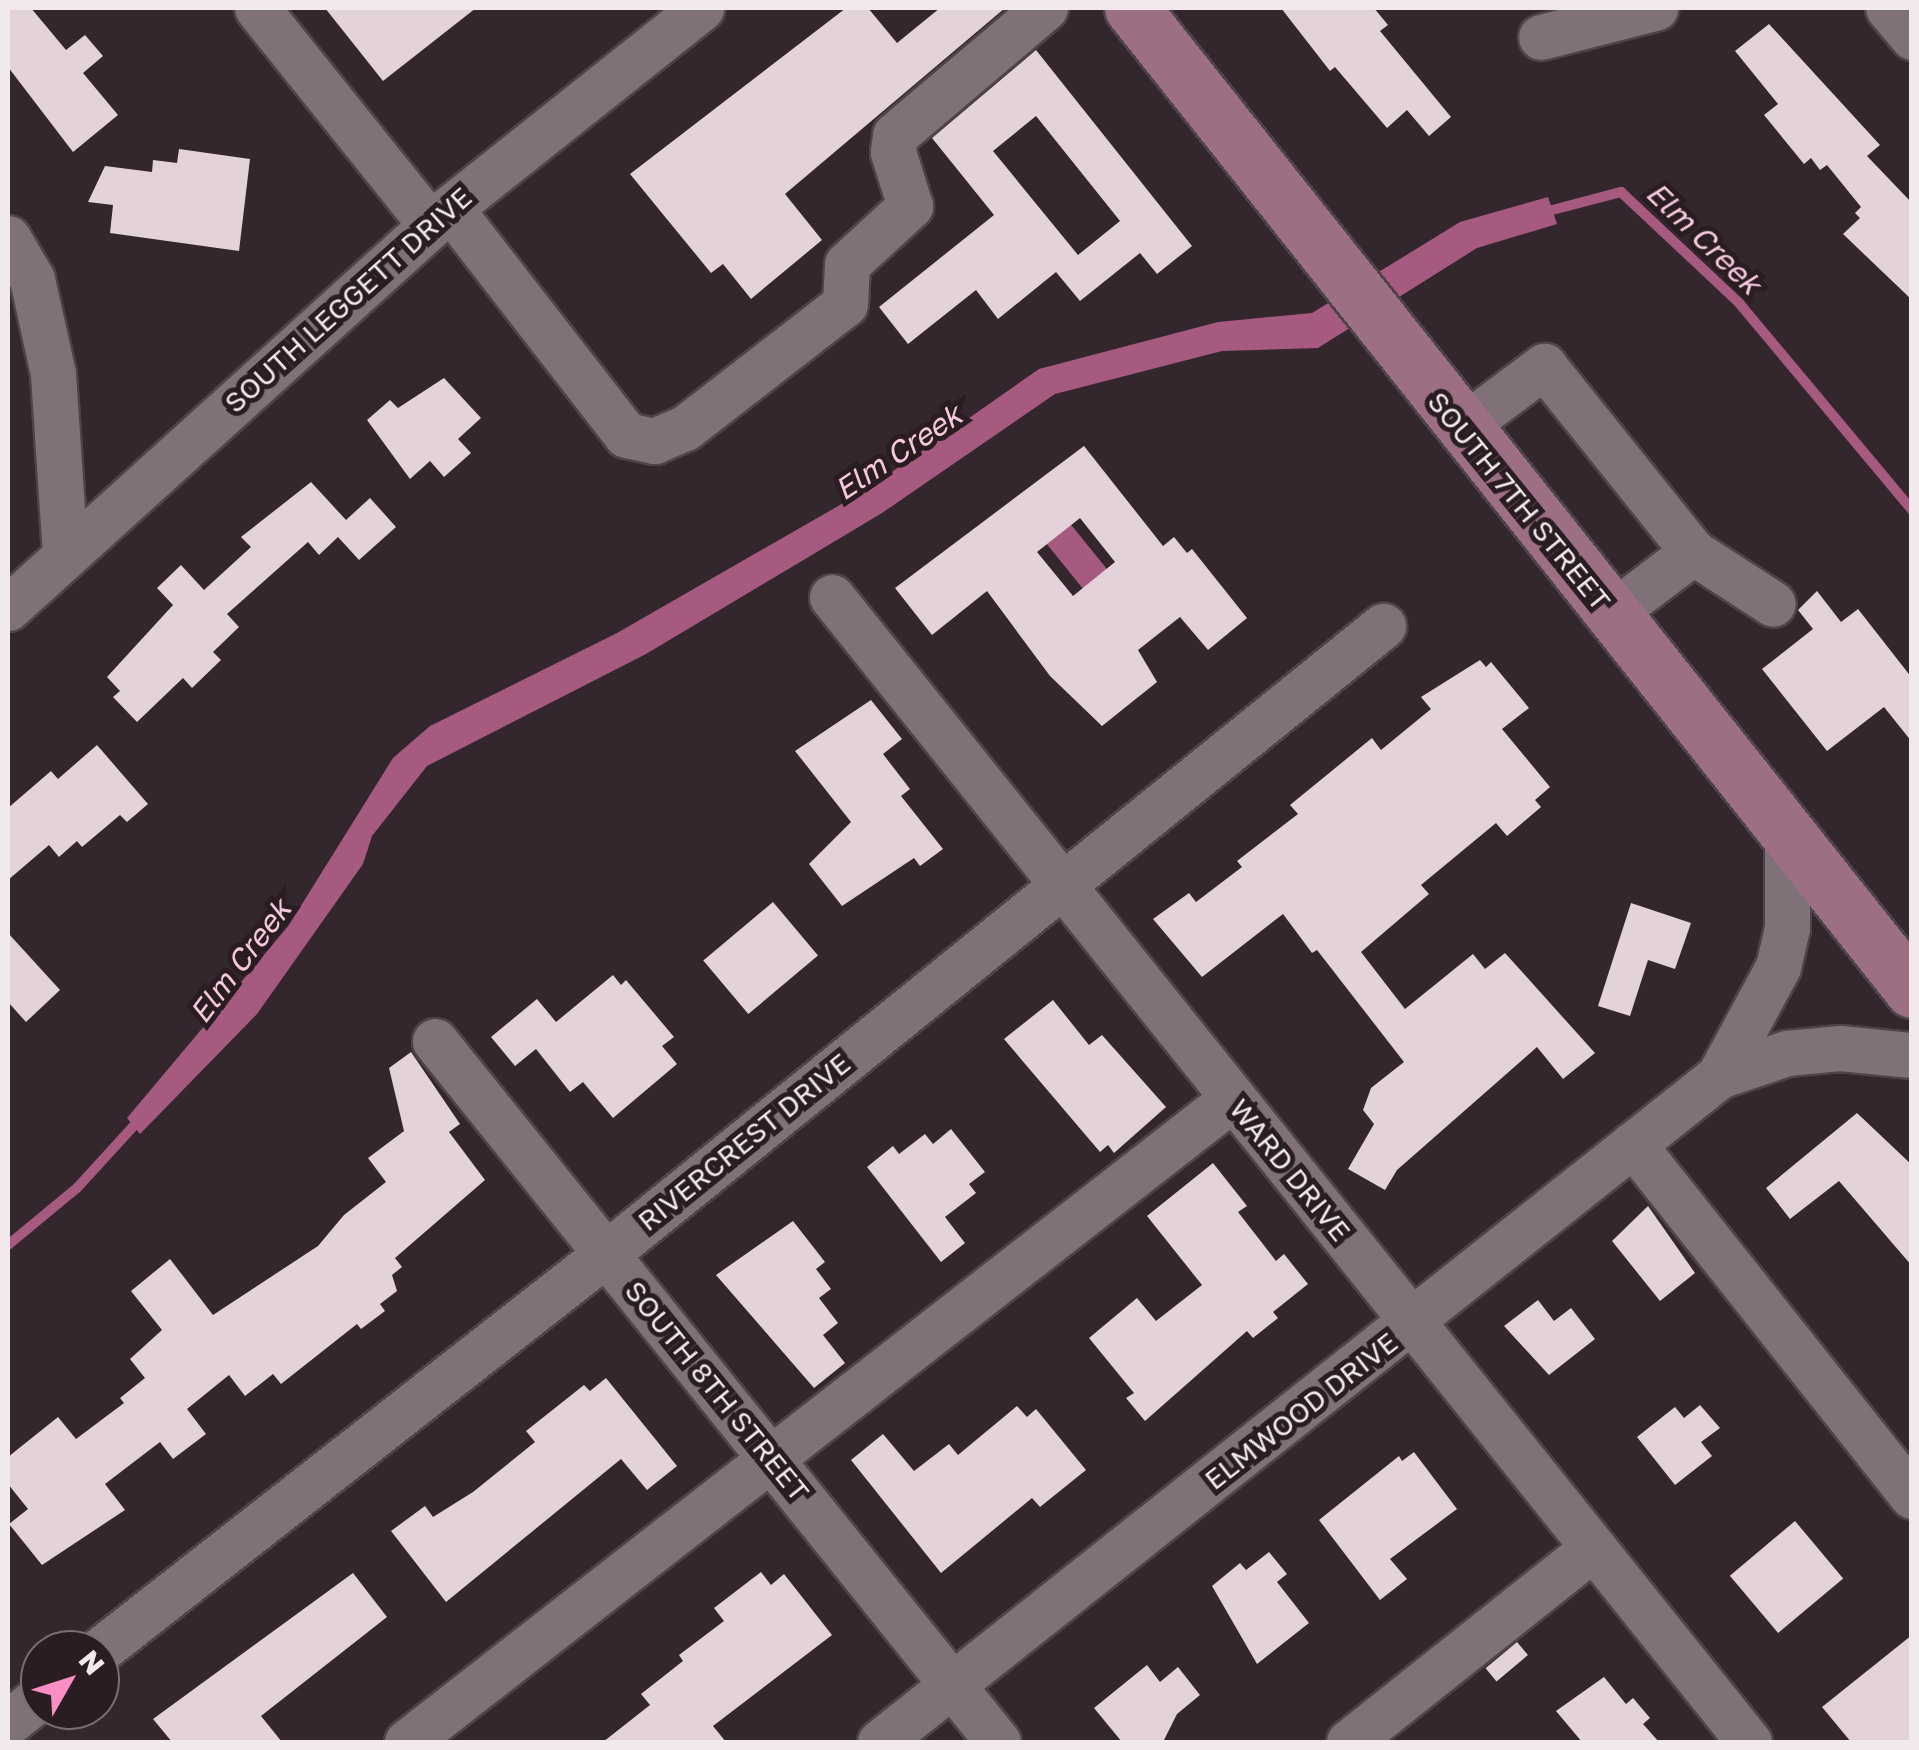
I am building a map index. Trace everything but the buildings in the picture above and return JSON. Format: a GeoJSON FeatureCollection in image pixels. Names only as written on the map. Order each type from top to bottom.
{"type":"FeatureCollection","features":[{"type":"Feature","properties":{"kind":"main road","name":"SOUTH 7TH STREET"},"geometry":{"type":"LineString","coordinates":[[1132,8],[1412,368],[1912,990]]}},
{"type":"Feature","properties":{"kind":"street"},"geometry":{"type":"LineString","coordinates":[[257,8],[626,435],[654,441],[685,428],[845,304],[848,264],[910,206],[893,152],[895,135],[1045,8]]}},
{"type":"Feature","properties":{"kind":"street","name":"SOUTH LEGGETT DRIVE"},"geometry":{"type":"LineString","coordinates":[[8,608],[440,217],[701,8]]}},
{"type":"Feature","properties":{"kind":"street"},"geometry":{"type":"LineString","coordinates":[[1541,37],[1655,8]]}},
{"type":"Feature","properties":{"kind":"street"},"geometry":{"type":"LineString","coordinates":[[1888,8],[1912,38]]}},
{"type":"Feature","properties":{"kind":"street"},"geometry":{"type":"LineString","coordinates":[[8,238],[32,278],[53,374],[65,555]]}},
{"type":"Feature","properties":{"kind":"street"},"geometry":{"type":"LineString","coordinates":[[1462,428],[1544,366],[1694,552],[1774,604]]}},
{"type":"Feature","properties":{"kind":"street"},"geometry":{"type":"LineString","coordinates":[[1610,615],[1694,552]]}},
{"type":"Feature","properties":{"kind":"street","name":"WARD DRIVE"},"geometry":{"type":"LineString","coordinates":[[832,596],[1749,1742]]}},
{"type":"Feature","properties":{"kind":"street","name":"RIVERCREST DRIVE"},"geometry":{"type":"LineString","coordinates":[[120,1634],[606,1253],[1383,626]]}},
{"type":"Feature","properties":{"kind":"street","name":"ELMWOOD DRIVE"},"geometry":{"type":"LineString","coordinates":[[1720,1076],[1778,967],[1787,928],[1787,838]]}},
{"type":"Feature","properties":{"kind":"street","name":"SOUTH 8TH STREET"},"geometry":{"type":"LineString","coordinates":[[435,1041],[998,1742]]}},
{"type":"Feature","properties":{"kind":"street","name":"ELMWOOD DRIVE"},"geometry":{"type":"LineString","coordinates":[[880,1742],[1720,1076],[1788,1053],[1840,1048],[1912,1056]]}},
{"type":"Feature","properties":{"kind":"street"},"geometry":{"type":"LineString","coordinates":[[407,1742],[1233,1098]]}},
{"type":"Feature","properties":{"kind":"street"},"geometry":{"type":"LineString","coordinates":[[1632,1144],[1912,1496]]}},
{"type":"Feature","properties":{"kind":"street"},"geometry":{"type":"LineString","coordinates":[[1348,1742],[1593,1548]]}},
{"type":"Feature","properties":{"kind":"shaded area"},"geometry":{"type":"Polygon","coordinates":[[[1548,197],[1557,224],[1477,248],[1318,348],[1222,351],[1055,394],[882,513],[646,654],[427,766],[372,836],[363,864],[257,1014],[140,1134],[127,1118],[289,925],[393,758],[430,726],[617,633],[866,490],[1039,369],[1218,322],[1312,313],[1460,222],[1548,197]]]}},
{"type":"Feature","properties":{"kind":"shaded area"},"geometry":{"type":"Polygon","coordinates":[[[1064,516],[1108,570],[1084,590],[1040,536],[1064,516]]]}},
{"type":"Feature","properties":{"kind":"waterway","name":"Elm Creek"},"geometry":{"type":"LineString","coordinates":[[1541,213],[1621,192],[1739,303],[1912,510]]}},
{"type":"Feature","properties":{"kind":"waterway","name":"Elm Creek"},"geometry":{"type":"LineString","coordinates":[[8,1245],[77,1188],[141,1118]]}}]}
